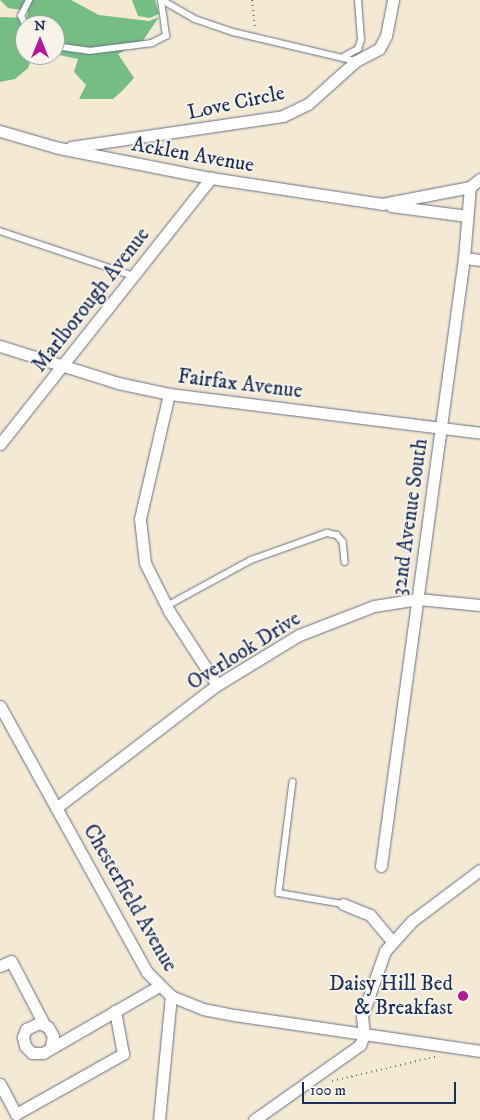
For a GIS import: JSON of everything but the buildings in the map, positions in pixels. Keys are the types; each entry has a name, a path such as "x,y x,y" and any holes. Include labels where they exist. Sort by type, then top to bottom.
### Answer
{"street":[{"name":"Love Circle","path":"59,148 283,116 308,104 350,59 379,49 386,36 393,0"},
{"name":"Acklen Avenue","path":"0,131 59,148 211,178 468,216"},
{"name":"Marlborough Avenue","path":"0,444 64,367 211,178"},
{"path":"470,186 480,179"},
{"name":"Acklen Avenue","path":"382,204 470,186"},
{"name":"32nd Avenue South","path":"381,866 464,258 470,186"},
{"path":"464,258 480,260"},
{"name":"Fairfax Avenue","path":"0,346 64,367 169,394 480,433"},
{"path":"169,394 140,519 145,563 166,606 217,685"},
{"name":"Overlook Drive","path":"56,808 217,685 300,635 374,606 418,599 480,605"},
{"name":"Chesterfield Avenue","path":"0,706 147,972 171,996 159,1120"},
{"path":"254,1120 360,1046 364,1035 362,1016 385,951 412,921 480,870"},
{"path":"343,904 370,915 393,942"},
{"path":"0,966 11,961 44,1024 51,1031 51,1046"},
{"path":"44,1024 30,1026 24,1033 23,1042 28,1050 38,1054 159,986"},
{"path":"171,996 203,1010 480,1051"},
{"path":"0,1084 17,1117 123,1054 115,1011"}],"lane":[{"path":"22,15 29,0"},
{"path":"65,47 89,51 152,43 166,36 161,0"},
{"path":"161,0 195,19 233,32 350,59 358,49 361,40 358,0"},
{"path":"0,231 134,276"},
{"path":"166,606 251,560 327,533 337,535 343,542 345,562"},
{"path":"293,782 279,893 343,904"}],"path":[{"path":"252,0 255,32"},
{"path":"332,1081 440,1056"}],"green space":[{"path":"0,0 71,0 99,15 149,21 159,17 142,42 118,54 134,78 123,90 113,99 79,99 86,85 74,72 78,59 65,56 65,15 27,15 28,11 8,8"},
{"path":"132,0 155,0 159,14 150,18 138,16"},
{"path":"0,17 15,18 15,65 29,65 15,79 0,82"}],"place":[{"name":"Daisy Hill Bed & Breakfast","path":"463,996"}]}
